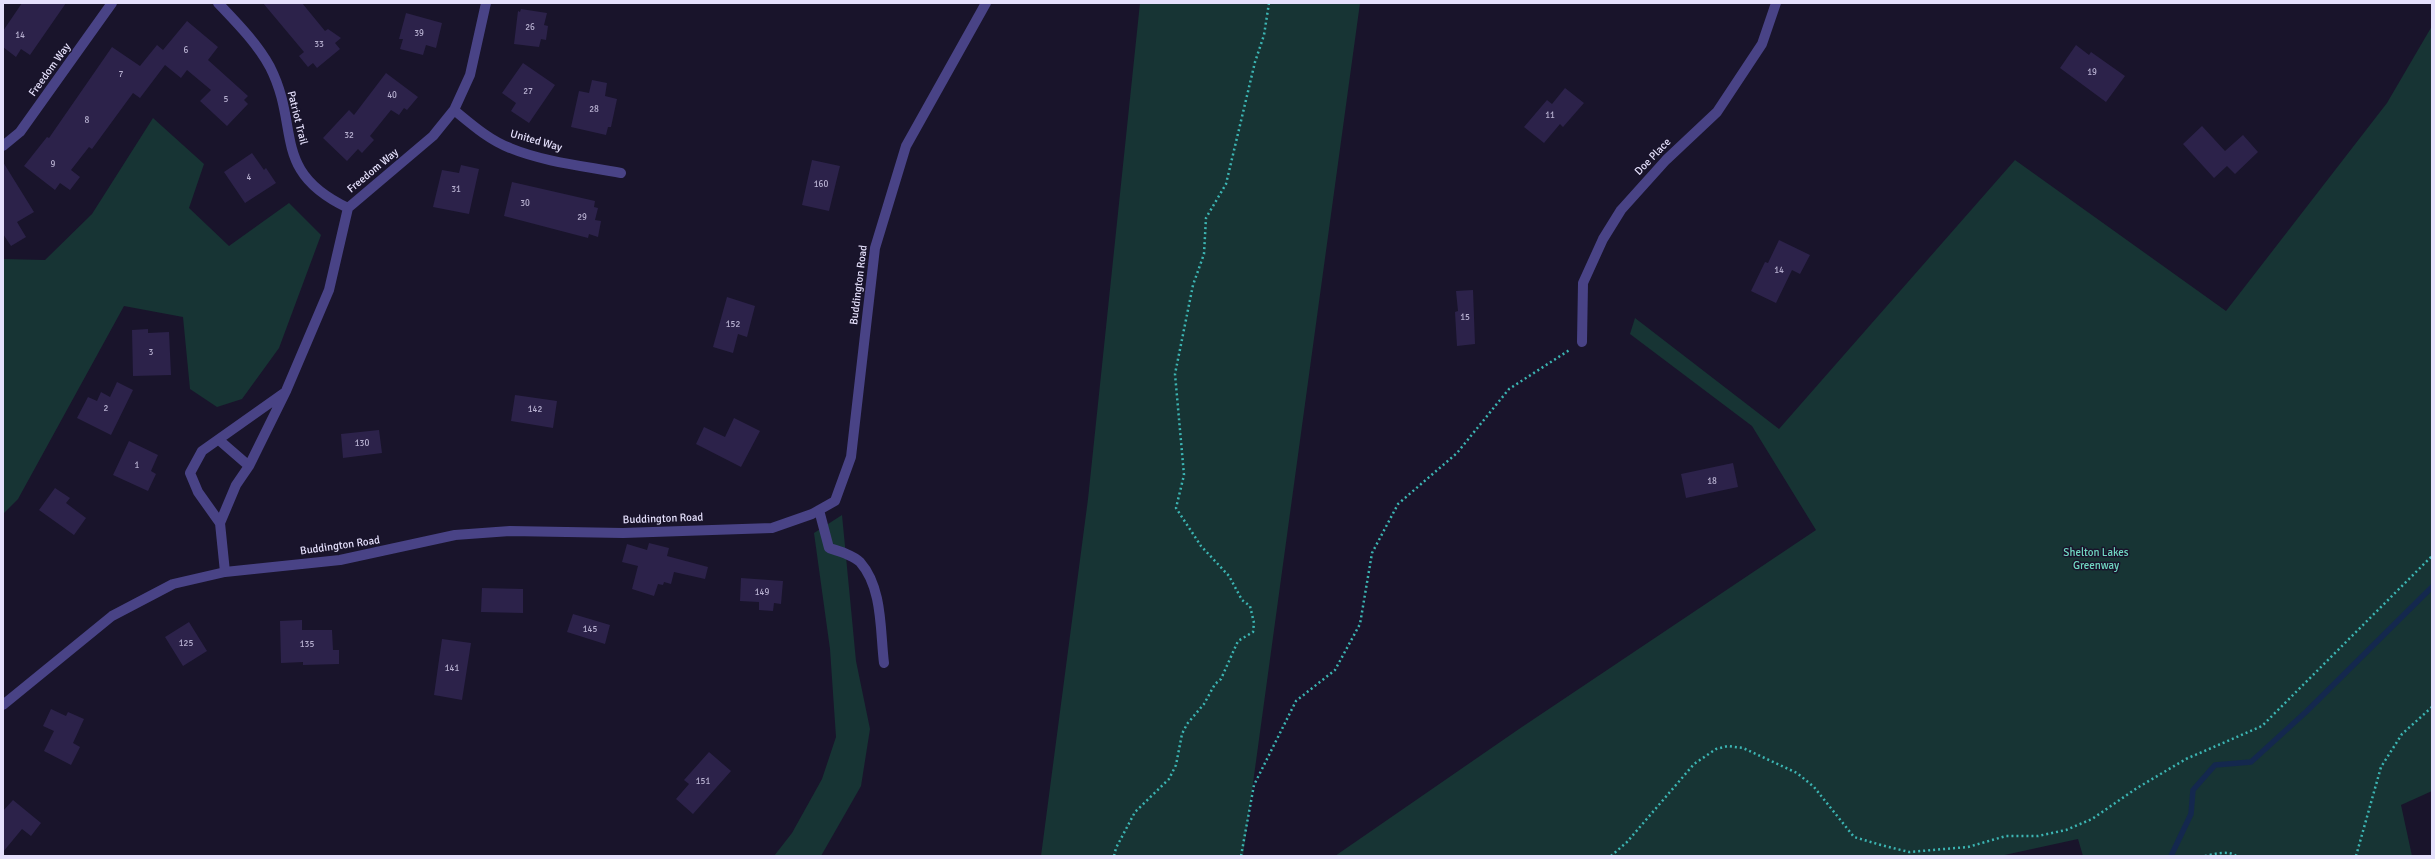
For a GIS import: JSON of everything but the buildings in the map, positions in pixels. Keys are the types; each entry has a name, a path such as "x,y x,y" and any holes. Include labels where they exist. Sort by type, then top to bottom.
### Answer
{"street":[{"name":"Freedom Way","path":"3,146 20,132 112,3"},
{"name":"Patriot Trail","path":"218,3 244,31 270,67 281,100 288,141 303,175 326,198 348,208"},
{"name":"Freedom Way","path":"220,523 236,485 249,466 286,391 329,290 348,208 432,136 454,110 470,75 486,3"},
{"name":"Buddington Road","path":"3,705 112,616 173,584 226,572 340,560 387,552 455,535 510,531 622,533 772,528 819,510 835,501 851,457 875,248 906,146 986,3"},
{"name":"Doe Place","path":"1582,342 1583,283 1603,239 1620,210 1666,160 1717,112 1762,44 1776,3"},
{"name":"United Way","path":"454,110 476,128 509,148 543,158 620,173"},
{"name":"Freedom Way","path":"226,572 220,523 198,492 190,473 202,451 286,391"},
{"path":"219,440 249,466"},
{"path":"819,510 829,548 842,552 859,561 870,577 876,596 884,663"}],"path":[{"path":"1114,856 1116,848 1135,812 1169,779 1176,765 1182,734 1187,724 1204,704 1215,684 1221,679 1238,641 1253,632 1254,623 1250,606 1242,600 1229,576 1202,546 1176,508 1184,475 1175,374 1193,285 1204,254 1206,218 1226,184 1264,35 1269,3"},
{"path":"1241,856 1254,786 1296,700 1335,670 1360,624 1372,553 1398,504 1456,453 1509,389 1582,342"},
{"path":"1611,856 1627,842 1694,764 1716,749 1728,746 1743,748 1798,773 1819,793 1854,837 1909,852 1968,847 2006,836 2038,836 2066,830 2092,819 2137,788 2186,759 2262,726 2432,556"},
{"path":"2356,856 2381,768 2402,734 2432,707"},
{"path":"2205,856 2234,854 2236,856"}],"green space":[{"path":"1140,3 1360,3 1243,856 1041,856 1088,499"},
{"name":"Shelton Lakes Greenway","path":"2432,26 2432,791 2401,805 2412,856 2083,856 2078,839 2000,856 1335,856 1519,729 1816,530 1752,426 1630,334 1635,318 1779,429 2015,160 2226,311 2387,103"},
{"path":"153,118 204,164 189,208 229,246 289,203 321,235 279,348 242,399 217,407 190,389 183,317 124,306 18,499 3,514 3,259 45,260 92,214"},
{"path":"842,515 856,661 870,729 861,786 821,856 774,856 792,833 822,779 836,737 830,649 814,533"}],"waterway":[{"path":"2171,856 2191,814 2193,790 2215,765 2251,762 2307,711 2432,587"}]}
